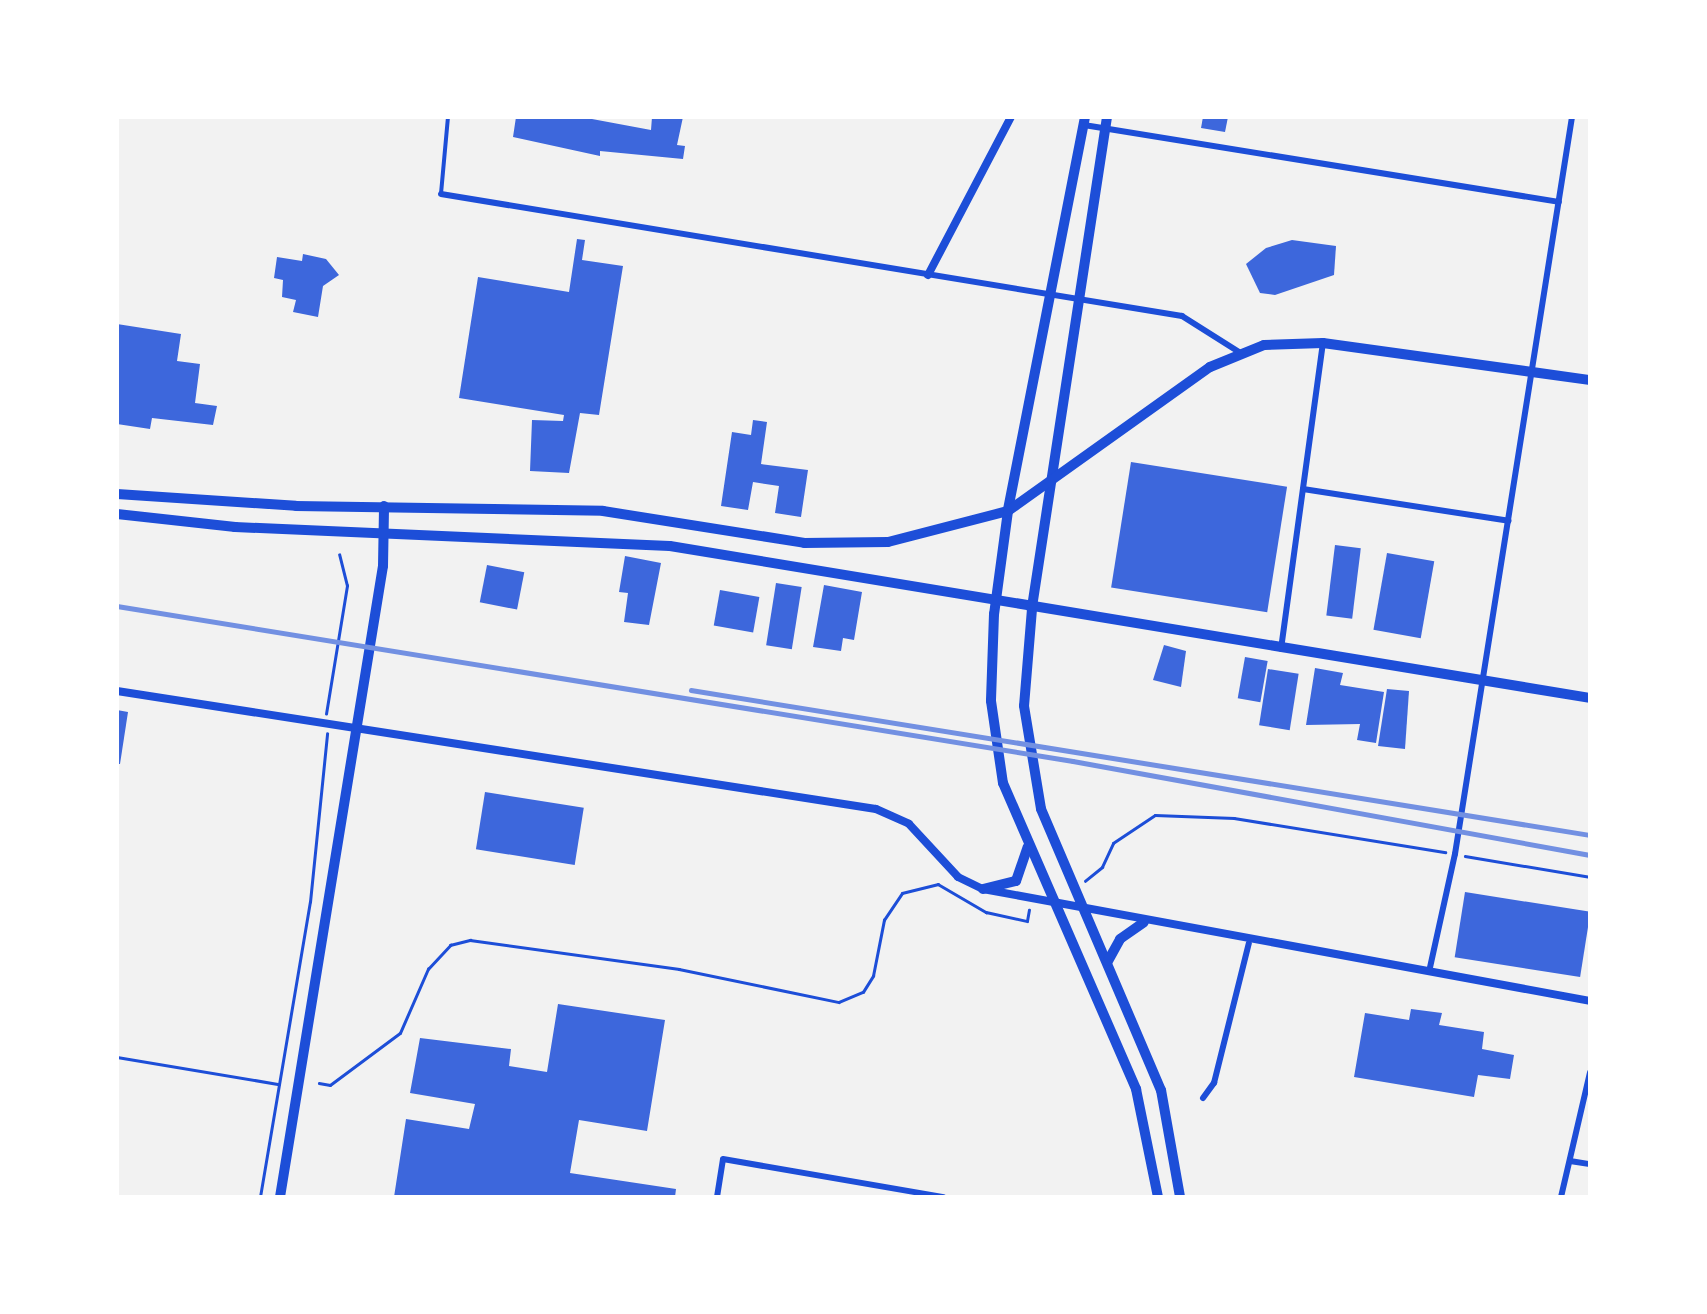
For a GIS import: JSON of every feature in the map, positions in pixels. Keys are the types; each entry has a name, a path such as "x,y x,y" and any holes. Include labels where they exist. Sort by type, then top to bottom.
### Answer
{"highway":[{"path":"117,494 384,506 603,511 804,543 858,544 933,534 1008,510 1051,485 1239,352 1323,343 1590,380"},
{"path":"117,514 384,535 657,544 995,603 1590,698"}],"main road":[{"path":"1107,117 1032,609 1024,680 1033,776 1073,886 1088,912 1161,1090 1180,1197"},
{"path":"1084,121 1055,295 1008,510 995,603 991,701 1003,783 1028,847 1136,1089 1158,1197"},
{"path":"280,1197 355,728 384,535 384,506"},
{"path":"983,890 1016,881 1028,847"},
{"path":"1108,961 1120,939 1144,922"}],"street":[{"path":"928,275 1011,117"},
{"path":"1429,972 1455,854 1572,117"},
{"path":"1084,121 1105,129 1559,202"},
{"path":"441,194 1182,316 1239,352"},
{"path":"1281,649 1323,343"},
{"path":"1303,489 1509,521"},
{"path":"117,691 876,809 909,824 958,877 983,890 1056,907 1249,943 1590,1001"},
{"path":"1203,1098 1214,1083 1249,943"},
{"path":"1561,1197 1590,1072"},
{"path":"718,1197 723,1159 944,1197"},
{"path":"1570,1161 1590,1164"}],"lane":[{"path":"441,194 448,117"}],"path":[{"path":"328,706 347,586 340,555"},
{"path":"260,1197 311,893 324,730"},
{"path":"1073,886 1102,866 1113,843 1133,825 1155,815 1234,817 1590,877"},
{"path":"319,1083 330,1085 400,1032 428,969 450,945 470,940 666,967 839,1002 863,992 873,976 884,920 902,893 938,884 960,901 1027,921 1031,901"},
{"path":"117,1057 279,1084"}],"building":[{"path":"516,117 592,119 651,130 652,117 683,117 677,145 685,146 683,159 600,151 600,156 513,137"},
{"path":"1203,117 1228,117 1225,132 1201,128"},
{"path":"577,239 585,240 582,260 623,266 599,415 580,413 569,473 530,471 532,420 563,421 564,415 459,398 478,277 569,292"},
{"path":"1292,240 1336,246 1334,275 1275,295 1260,293 1246,264 1266,248"},
{"path":"303,254 326,259 339,275 323,286 318,317 293,312 296,300 282,297 283,280 274,278 277,257 302,261"},
{"path":"117,324 181,334 177,361 200,364 195,403 217,406 213,425 152,418 150,429 117,424"},
{"path":"753,420 767,422 761,464 808,470 801,517 775,513 779,486 753,482 748,510 721,506 732,432 751,435"},
{"path":"1131,462 1287,487 1267,612 1111,587"},
{"path":"1335,545 1361,548 1352,619 1326,615"},
{"path":"1387,553 1434,561 1421,638 1373,630"},
{"path":"625,556 661,563 649,625 624,622 628,593 619,592"},
{"path":"487,565 524,572 517,610 480,602"},
{"path":"776,583 802,587 792,649 766,645"},
{"path":"824,585 862,592 854,640 843,638 841,651 813,647"},
{"path":"720,590 759,597 753,632 714,625"},
{"path":"1164,645 1186,651 1181,687 1153,680"},
{"path":"1245,657 1268,661 1260,702 1238,698"},
{"path":"1315,668 1343,673 1340,685 1384,692 1376,743 1357,740 1360,724 1306,725"},
{"path":"1268,669 1299,674 1290,730 1259,725"},
{"path":"1387,689 1409,691 1405,749 1378,746"},
{"path":"117,710 128,712 120,764 117,764"},
{"path":"485,792 584,808 575,865 476,849"},
{"path":"1465,892 1590,912 1580,977 1455,957"},
{"path":"558,1004 665,1020 647,1131 579,1120 570,1173 676,1189 675,1197 394,1197 406,1119 469,1129 475,1104 410,1093 420,1038 511,1049 509,1066 547,1072"},
{"path":"1411,1009 1442,1013 1439,1025 1484,1032 1482,1049 1514,1055 1510,1079 1478,1075 1474,1097 1354,1077 1365,1013 1409,1020"}],"railway":[{"path":"117,606 1073,761 1590,855"},
{"path":"691,690 1590,835"}]}
